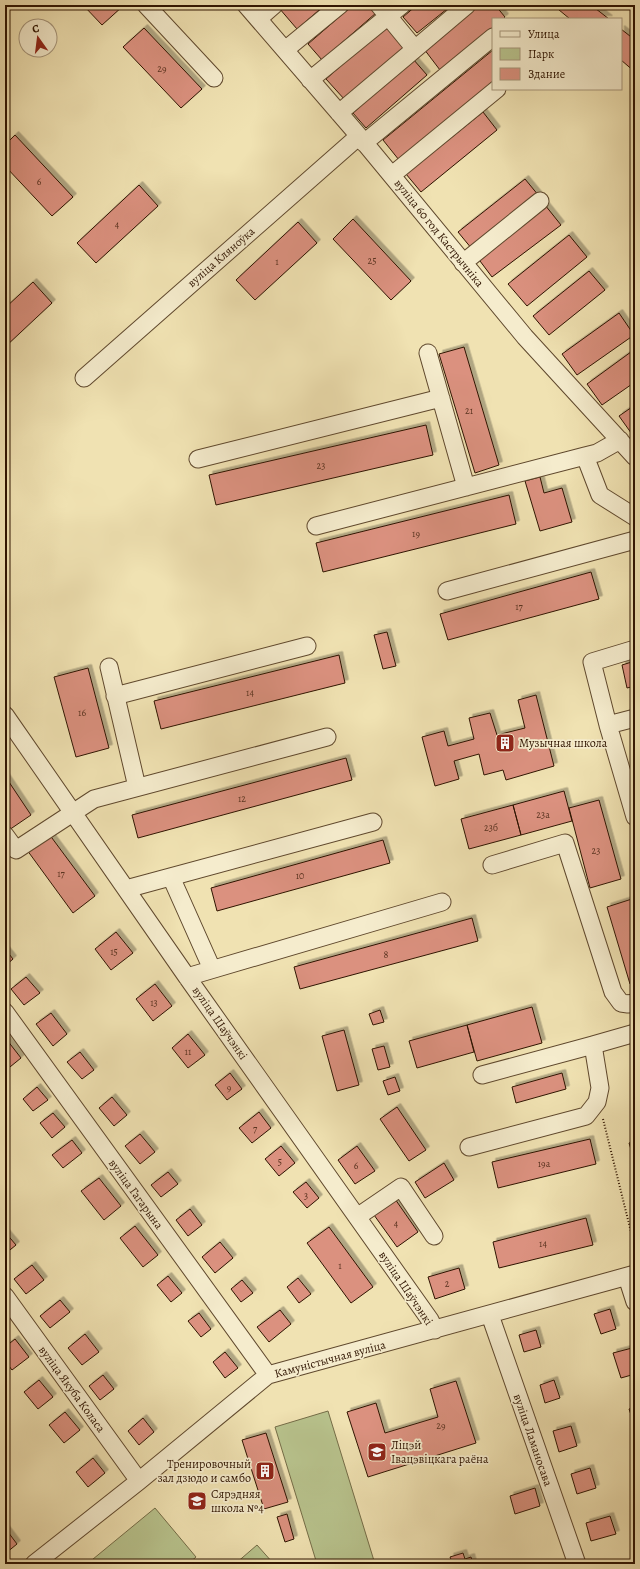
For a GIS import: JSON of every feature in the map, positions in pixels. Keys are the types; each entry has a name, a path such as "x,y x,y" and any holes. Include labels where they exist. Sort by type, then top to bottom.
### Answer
{"street":[{"path":"146,5 214,78"},
{"name":"вуліца 60 год Кастрычніка","path":"246,5 392,175 525,337 635,457"},
{"path":"258,19 274,5"},
{"path":"285,50 340,5"},
{"path":"310,80 384,11 402,5"},
{"path":"339,113 467,5"},
{"path":"384,11 415,49"},
{"name":"вуліца Кляноўка","path":"84,378 362,140 492,39"},
{"path":"392,175 495,90"},
{"path":"463,263 540,201"},
{"path":"428,353 466,487"},
{"path":"198,459 441,398"},
{"path":"316,526 597,453 620,440"},
{"path":"585,456 600,495 635,517"},
{"path":"447,591 635,540"},
{"path":"115,696 307,646"},
{"path":"635,649 592,662 608,725 635,817"},
{"path":"109,667 137,787"},
{"path":"608,725 635,718"},
{"name":"вуліца Шаўчэнкі","path":"7,721 74,813 187,977 358,1217 430,1320 435,1330"},
{"path":"5,835 16,850 94,799 327,737"},
{"path":"126,889 373,822"},
{"path":"492,865 565,843 613,992 621,1003 628,1004 635,1002"},
{"path":"171,877 212,969"},
{"path":"187,977 442,902"},
{"name":"вуліца Гагарына","path":"5,1012 268,1375"},
{"path":"482,1075 635,1034"},
{"path":"469,1147 586,1116 597,1102 600,1088 593,1045"},
{"path":"358,1217 401,1187 434,1236"},
{"path":"631,1275 635,1302"},
{"name":"Камуністычная вуліца","path":"34,1564 139,1481 268,1375 631,1275"},
{"name":"вуліца Якуба Коласа","path":"5,1296 139,1481"},
{"name":"вуліца Ламаносава","path":"490,1315 577,1564"}],"path":[{"path":"597,1102 602,1116 635,1248"}],"green space":[{"path":"328,1411 375,1564 317,1564 275,1427"},
{"path":"155,1508 196,1557 188,1564 87,1564"},
{"path":"257,1545 273,1563 235,1564"}],"building":[{"path":"83,5 122,5 123,6 102,25"},
{"path":"283,5 325,5 297,29 279,8"},
{"path":"353,5 369,5 376,13 322,60 308,44"},
{"path":"417,5 452,5 417,33 403,17"},
{"path":"478,5 495,5 505,17 492,18 492,28 440,70 424,49"},
{"path":"553,5 591,5 608,18 569,18"},
{"path":"386,26 405,47 345,100 326,79"},
{"path":"144,28 202,89 181,108 123,47"},
{"path":"622,30 635,40 635,72 622,61"},
{"path":"492,51 492,84 399,160 383,140"},
{"path":"413,59 427,75 366,128 353,113"},
{"path":"483,112 497,130 421,192 406,174"},
{"path":"15,135 73,197 52,216 5,166 5,145"},
{"path":"525,179 539,196 472,249 458,232"},
{"path":"139,185 158,206 96,263 77,243"},
{"path":"545,205 561,225 492,277 477,257"},
{"path":"353,219 411,281 391,300 333,239"},
{"path":"298,222 317,243 255,300 236,280"},
{"path":"569,235 587,257 527,306 508,284"},
{"path":"589,271 605,290 549,335 533,316"},
{"path":"33,282 52,303 5,347 5,308"},
{"path":"619,313 634,335 577,375 562,354"},
{"path":"464,347 499,465 475,473 439,354"},
{"path":"635,349 635,382 602,405 587,384"},
{"path":"635,405 635,436 634,437 619,416"},
{"path":"426,425 433,455 216,505 209,475"},
{"path":"540,477 544,493 562,488 572,522 540,531 525,481"},
{"path":"509,495 516,524 323,572 316,543"},
{"path":"591,572 599,599 448,640 440,614"},
{"path":"387,632 396,666 383,669 374,635"},
{"path":"339,655 345,683 161,729 154,701"},
{"path":"635,661 635,686 627,688 622,665"},
{"path":"88,668 109,748 76,757 54,677"},
{"name":"Музычная школа","path":"536,695 554,766 506,780 503,770 484,775 479,754 454,761 459,779 435,786 422,737 444,731 448,746 474,739 469,718 490,713 497,735 525,728 518,700"},
{"path":"346,758 352,780 138,838 132,815"},
{"path":"5,776 31,815 9,830 5,825"},
{"path":"564,791 572,821 521,835 513,805"},
{"path":"599,800 621,879 590,888 569,808"},
{"path":"513,805 521,835 469,849 461,819"},
{"path":"49,834 95,896 73,913 27,850"},
{"path":"383,840 390,863 217,911 211,888"},
{"path":"635,898 635,983 630,984 607,907"},
{"path":"472,918 478,941 300,989 294,967"},
{"path":"116,932 133,953 111,970 95,949"},
{"path":"5,949 13,959 5,966"},
{"path":"26,977 40,993 24,1005 11,989"},
{"path":"155,984 172,1006 153,1021 136,999"},
{"path":"532,1007 542,1043 477,1061 467,1025"},
{"path":"380,1010 384,1022 373,1025 369,1014"},
{"path":"51,1013 67,1034 53,1046 36,1024"},
{"path":"467,1025 474,1052 417,1068 409,1041"},
{"path":"344,1030 359,1085 337,1091 322,1036"},
{"path":"188,1034 205,1055 188,1068 172,1048"},
{"path":"7,1040 21,1058 5,1071 5,1041"},
{"path":"384,1046 390,1067 378,1070 372,1049"},
{"path":"80,1052 94,1070 82,1079 67,1062"},
{"path":"230,1073 242,1089 227,1100 215,1085"},
{"path":"562,1073 566,1089 516,1103 512,1087"},
{"path":"395,1077 400,1091 388,1095 383,1081"},
{"path":"37,1087 48,1100 33,1111 23,1099"},
{"path":"112,1097 127,1115 114,1126 99,1108"},
{"path":"397,1107 426,1150 409,1161 380,1119"},
{"path":"259,1112 271,1128 252,1143 239,1128"},
{"path":"53,1113 65,1127 52,1138 40,1123"},
{"path":"140,1134 155,1152 140,1164 125,1146"},
{"path":"590,1139 596,1164 498,1188 492,1162"},
{"path":"72,1140 82,1153 63,1168 52,1155"},
{"path":"635,1141 635,1156 633,1156 629,1143"},
{"path":"281,1146 295,1163 279,1176 265,1159"},
{"path":"357,1146 375,1171 355,1184 338,1160"},
{"path":"444,1163 454,1180 425,1198 415,1182"},
{"path":"168,1172 178,1184 161,1197 151,1185"},
{"path":"99,1178 121,1206 104,1220 81,1191"},
{"path":"306,1182 319,1198 307,1208 293,1192"},
{"path":"395,1199 418,1232 397,1247 374,1215"},
{"path":"190,1209 202,1225 188,1236 176,1220"},
{"path":"586,1218 593,1245 499,1268 493,1242"},
{"path":"135,1226 158,1255 143,1267 120,1238"},
{"path":"329,1227 373,1287 351,1303 307,1243"},
{"path":"5,1232 16,1245 5,1254"},
{"path":"220,1242 233,1258 215,1273 202,1257"},
{"path":"32,1265 44,1280 26,1294 14,1279"},
{"path":"459,1268 465,1289 435,1299 428,1277"},
{"path":"168,1276 182,1293 171,1302 157,1285"},
{"path":"298,1278 311,1294 299,1303 287,1287"},
{"path":"242,1280 253,1293 241,1302 231,1289"},
{"path":"60,1300 70,1312 50,1328 40,1316"},
{"path":"610,1309 616,1329 601,1334 594,1314"},
{"path":"280,1310 291,1324 269,1342 257,1327"},
{"path":"199,1313 211,1329 201,1337 188,1321"},
{"path":"536,1330 541,1347 524,1352 519,1335"},
{"path":"85,1334 99,1352 82,1365 68,1348"},
{"path":"15,1339 29,1357 12,1370 5,1361 5,1347"},
{"path":"632,1348 635,1357 635,1374 621,1378 613,1353"},
{"path":"225,1352 238,1368 225,1378 213,1362"},
{"path":"103,1375 114,1389 100,1400 89,1386"},
{"path":"39,1380 53,1397 38,1409 24,1392"},
{"path":"554,1380 560,1398 545,1403 540,1385"},
{"path":"456,1381 476,1443 368,1477 347,1412 376,1403 385,1433 438,1417 430,1389"},
{"path":"635,1407 635,1424 634,1424 629,1409"},
{"path":"65,1412 80,1430 64,1443 49,1425"},
{"path":"143,1418 154,1432 139,1445 128,1431"},
{"path":"571,1426 577,1446 559,1452 553,1431"},
{"name":"Тренировочный зал дзюдо и самбо","path":"266,1433 288,1502 264,1509 242,1440"},
{"path":"93,1458 105,1473 88,1487 76,1472"},
{"path":"590,1468 596,1488 577,1494 571,1474"},
{"path":"535,1488 540,1506 515,1514 510,1496"},
{"path":"287,1514 294,1539 285,1542 277,1517"},
{"path":"610,1516 616,1534 591,1541 586,1523"},
{"path":"5,1528 17,1544 6,1553 5,1552"},
{"path":"463,1553 465,1559 471,1557 473,1564 453,1564 450,1557"}],"place":[{"name":"Музычная школа","path":"505,743"},
{"name":"Ліцэй Івацэвіцкага раёна","path":"377,1452"},
{"name":"Тренировочный зал дзюдо и самбо","path":"265,1471"},
{"name":"Сярэдняя школа №4","path":"197,1501"}]}
